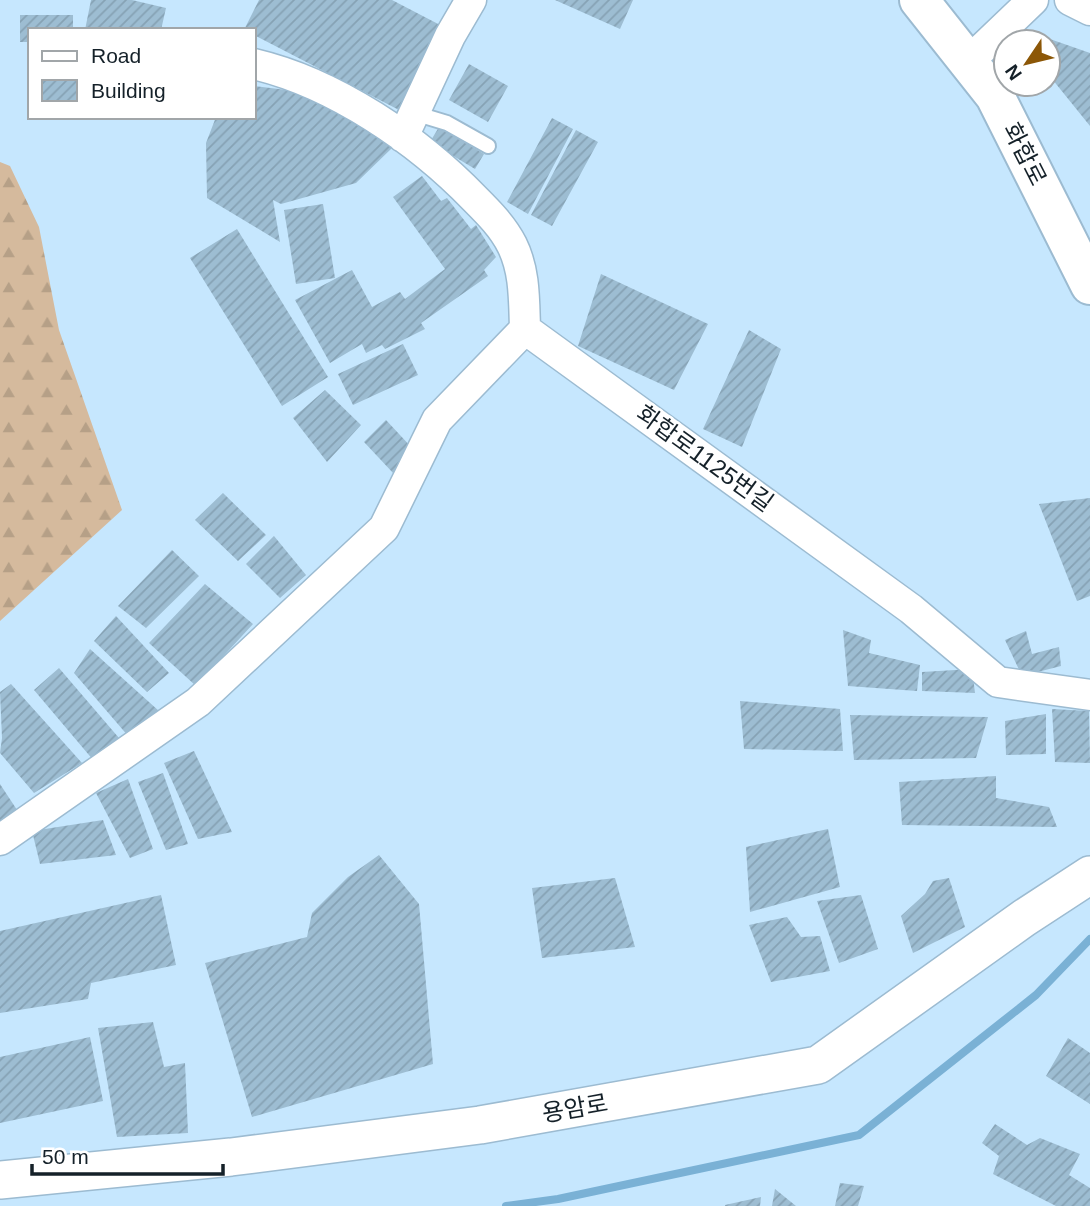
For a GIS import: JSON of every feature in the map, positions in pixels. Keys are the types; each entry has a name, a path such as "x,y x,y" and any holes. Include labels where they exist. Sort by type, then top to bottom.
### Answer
{"main road":[{"name":"화합로","path":"919,0 995,96 1090,285"}],"street":[{"path":"409,125 450,36 471,0"},
{"path":"1070,0 1090,10"},
{"path":"968,62 1026,3"},
{"path":"0,839 198,702 384,528 437,419 525,329 523,279 519,262 506,235 462,186 433,159 409,125 279,71 256,65"},
{"name":"화합로1125번길","path":"525,329 911,609 998,682 1090,695"},
{"name":"용암로","path":"0,1180 231,1157 480,1125 818,1065 1090,874"}],"lane":[{"path":"409,125 447,123 488,146"}],"green space":[{"path":"0,162 10,166 39,227 59,330 122,510 0,621"}],"building":[{"path":"91,0 132,0 166,8 161,28 85,28"},
{"path":"259,0 392,0 442,26 399,110 256,36 256,28 245,28"},
{"path":"555,0 633,0 620,29"},
{"path":"20,15 73,15 73,28 28,28 28,42 20,42"},
{"path":"1062,43 1090,53 1090,126 1062,91"},
{"path":"469,64 508,86 488,122 449,100"},
{"path":"256,86 287,90 339,112 392,148 356,183 281,204 273,200 280,242 207,198 206,143 215,119 256,119"},
{"path":"552,118 573,129 528,214 507,202"},
{"path":"439,127 484,154 475,169 430,142"},
{"path":"576,130 598,142 552,226 531,215"},
{"path":"422,176 441,201 447,198 471,229 476,225 496,257 484,270 488,276 421,323 425,329 385,349 382,345 366,353 362,344 330,363 295,300 352,270 372,307 400,292 405,299 445,269 393,197"},
{"path":"323,204 335,278 296,284 284,210"},
{"path":"237,229 328,377 282,406 190,258"},
{"path":"601,274 708,324 674,390 578,346"},
{"path":"749,330 781,349 742,447 703,429"},
{"path":"403,344 418,375 353,405 338,374"},
{"path":"325,390 361,425 327,462 293,418"},
{"path":"386,420 413,449 394,474 364,442"},
{"path":"223,493 266,535 238,561 195,520"},
{"path":"1090,498 1090,596 1077,601 1039,504"},
{"path":"274,536 306,575 280,598 246,564"},
{"path":"172,550 199,576 146,628 118,606"},
{"path":"205,584 253,624 196,686 149,643"},
{"path":"116,616 169,673 147,692 94,641"},
{"path":"843,630 871,640 869,653 920,665 917,691 848,686"},
{"path":"1026,631 1032,654 1059,647 1061,666 1022,676 1005,640"},
{"path":"90,649 159,711 129,737 74,673"},
{"path":"59,668 119,738 94,761 34,690"},
{"path":"972,669 975,693 922,691 922,672"},
{"path":"11,684 82,763 34,793 0,753 0,692"},
{"path":"740,701 840,709 843,751 744,749"},
{"path":"1052,709 1089,711 1090,763 1055,762"},
{"path":"1046,714 1046,754 1006,755 1005,721"},
{"path":"850,715 988,717 976,758 854,760"},
{"path":"194,751 232,832 198,839 164,763"},
{"path":"163,773 188,844 166,850 138,782"},
{"path":"996,776 996,798 1049,807 1057,827 902,825 899,782"},
{"path":"128,779 153,849 130,858 96,793"},
{"path":"0,784 21,816 0,826"},
{"path":"103,820 116,855 40,864 32,831"},
{"path":"828,829 840,887 750,912 746,847"},
{"path":"379,855 419,904 433,1064 252,1117 205,963 307,937 312,913 348,877"},
{"path":"615,878 635,947 542,958 532,888"},
{"path":"949,878 965,927 913,953 901,916 925,894 933,881"},
{"path":"161,895 176,965 91,983 88,999 0,1013 0,931"},
{"path":"861,895 878,949 839,963 817,901"},
{"path":"787,917 801,937 820,936 830,971 771,982 749,925"},
{"path":"153,1022 164,1067 185,1063 188,1133 117,1137 98,1028"},
{"path":"90,1037 103,1101 0,1123 0,1057"},
{"path":"1068,1038 1090,1053 1090,1104 1046,1076"},
{"path":"995,1124 1027,1145 1040,1138 1080,1154 1069,1175 1090,1188 1090,1206 1056,1206 993,1174 999,1156 982,1143"},
{"path":"840,1183 864,1186 858,1206 835,1206"},
{"path":"775,1189 796,1206 772,1206"},
{"path":"761,1197 760,1206 725,1206 725,1205"}],"waterway":[{"path":"506,1206 558,1199 859,1135 1036,995 1090,939"}]}
